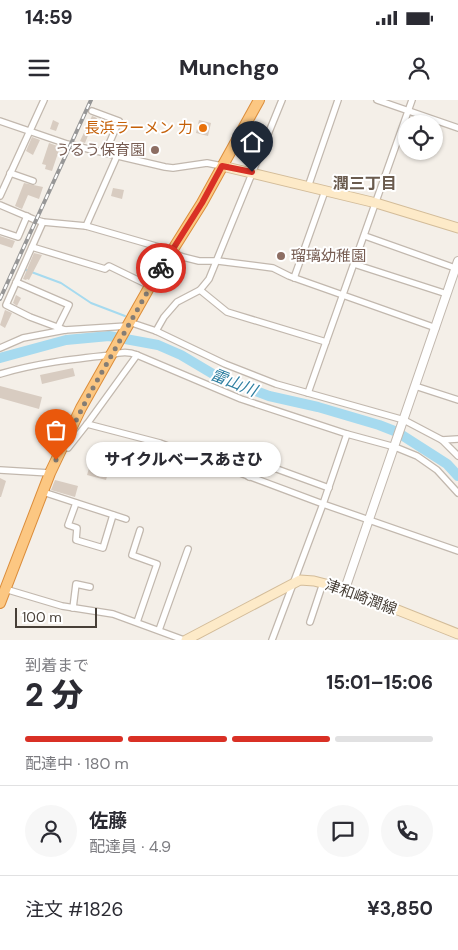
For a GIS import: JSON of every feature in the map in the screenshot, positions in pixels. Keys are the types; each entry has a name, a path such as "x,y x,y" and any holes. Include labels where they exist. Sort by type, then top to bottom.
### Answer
{"highway":[{"path":"0,603 4,584 62,446 127,326 170,252 202,203 259,100"}],"main road":[{"path":"222,166 376,203 458,228"},
{"name":"津和崎潤線","path":"185,640 300,580 323,583 345,589 458,634"}],"street":[{"path":"0,196 44,100"},
{"path":"156,331 177,302 200,290 209,279 218,261 282,100"},
{"path":"308,187 338,100"},
{"path":"377,100 458,128"},
{"path":"308,393 412,100"},
{"path":"92,111 119,121 106,153"},
{"path":"0,121 67,144 173,168 200,163 222,166"},
{"path":"86,226 117,156"},
{"path":"10,173 33,181"},
{"path":"294,278 325,191"},
{"path":"0,205 43,222 86,226 199,260 273,268 342,296 436,328"},
{"path":"0,231 18,237 27,216"},
{"path":"43,222 6,305 30,317 65,330"},
{"path":"345,589 457,265 365,236"},
{"path":"32,247 105,269 108,266 150,286"},
{"path":"354,264 447,294"},
{"path":"16,282 69,305 58,327"},
{"path":"200,290 228,312 326,342"},
{"path":"0,348 23,338 65,330 127,326 156,331 250,374 308,393 404,420 442,440 458,456"},
{"path":"0,374 26,366 111,355 118,352 130,352 241,399 417,456 438,470 458,493"},
{"path":"62,446 68,448 137,355"},
{"path":"415,386 458,400"},
{"path":"87,424 160,443 458,551"},
{"path":"272,640 324,504 347,434"},
{"path":"442,440 458,439"},
{"path":"249,476 255,462 329,488"},
{"path":"0,470 50,473"},
{"path":"43,492 126,518"},
{"path":"76,503 68,525 77,528 76,540 102,548 113,515"},
{"path":"136,622 157,564 132,555 140,530"},
{"path":"159,630 188,549"},
{"path":"310,622 323,583"},
{"path":"4,584 35,599 73,608 113,614 185,640"},
{"path":"73,608 76,584 90,587"}],"building":[{"path":"92,116 97,118 94,126 96,127 92,135 89,133 85,143 80,141"},
{"path":"53,120 59,123 56,131 50,129"},
{"name":"長浜ラーメン 力","path":"199,120 211,123 208,136 196,133"},
{"path":"32,137 40,140 33,155 26,151"},
{"path":"49,143 60,147 52,171 45,169 46,165 42,164"},
{"path":"24,183 43,187 39,199 28,195 22,209 15,206"},
{"path":"113,188 124,190 122,199 111,196"},
{"path":"0,236 15,241 12,248 0,244"},
{"path":"34,253 42,255 29,280 23,279"},
{"path":"16,295 21,298 17,306 13,303"},
{"path":"5,310 12,313 5,328 0,325"},
{"path":"73,368 75,376 42,384 40,375"},
{"path":"0,386 42,397 39,409 0,398"},
{"path":"91,461 110,466 106,480 87,475"},
{"path":"0,478 6,481 1,497 0,497"},
{"path":"55,480 78,486 75,497 51,490"}],"waterway":[{"path":"26,270 61,283 91,303 125,316"},
{"name":"雷山川","path":"0,358 66,340 109,336 158,345 181,355 218,377 269,396 318,407 397,432 447,464 458,476"}],"railway":[{"path":"0,299 91,100"}],"way so far":[{"path":"56,460 89,395 161,268"}],"place":[{"name":"長浜ラーメン 力","path":"203,128"},
{"name":"うるう保育園","path":"155,150"},
{"name":"瑠璃幼稚園","path":"281,256"},
{"name":"サイクルベースあさひ","path":"56,460"}],"district":[{"name":"潤三丁目","path":"365,183"}],"route":[{"path":"161,268 202,203 222,166 252,172"}]}
